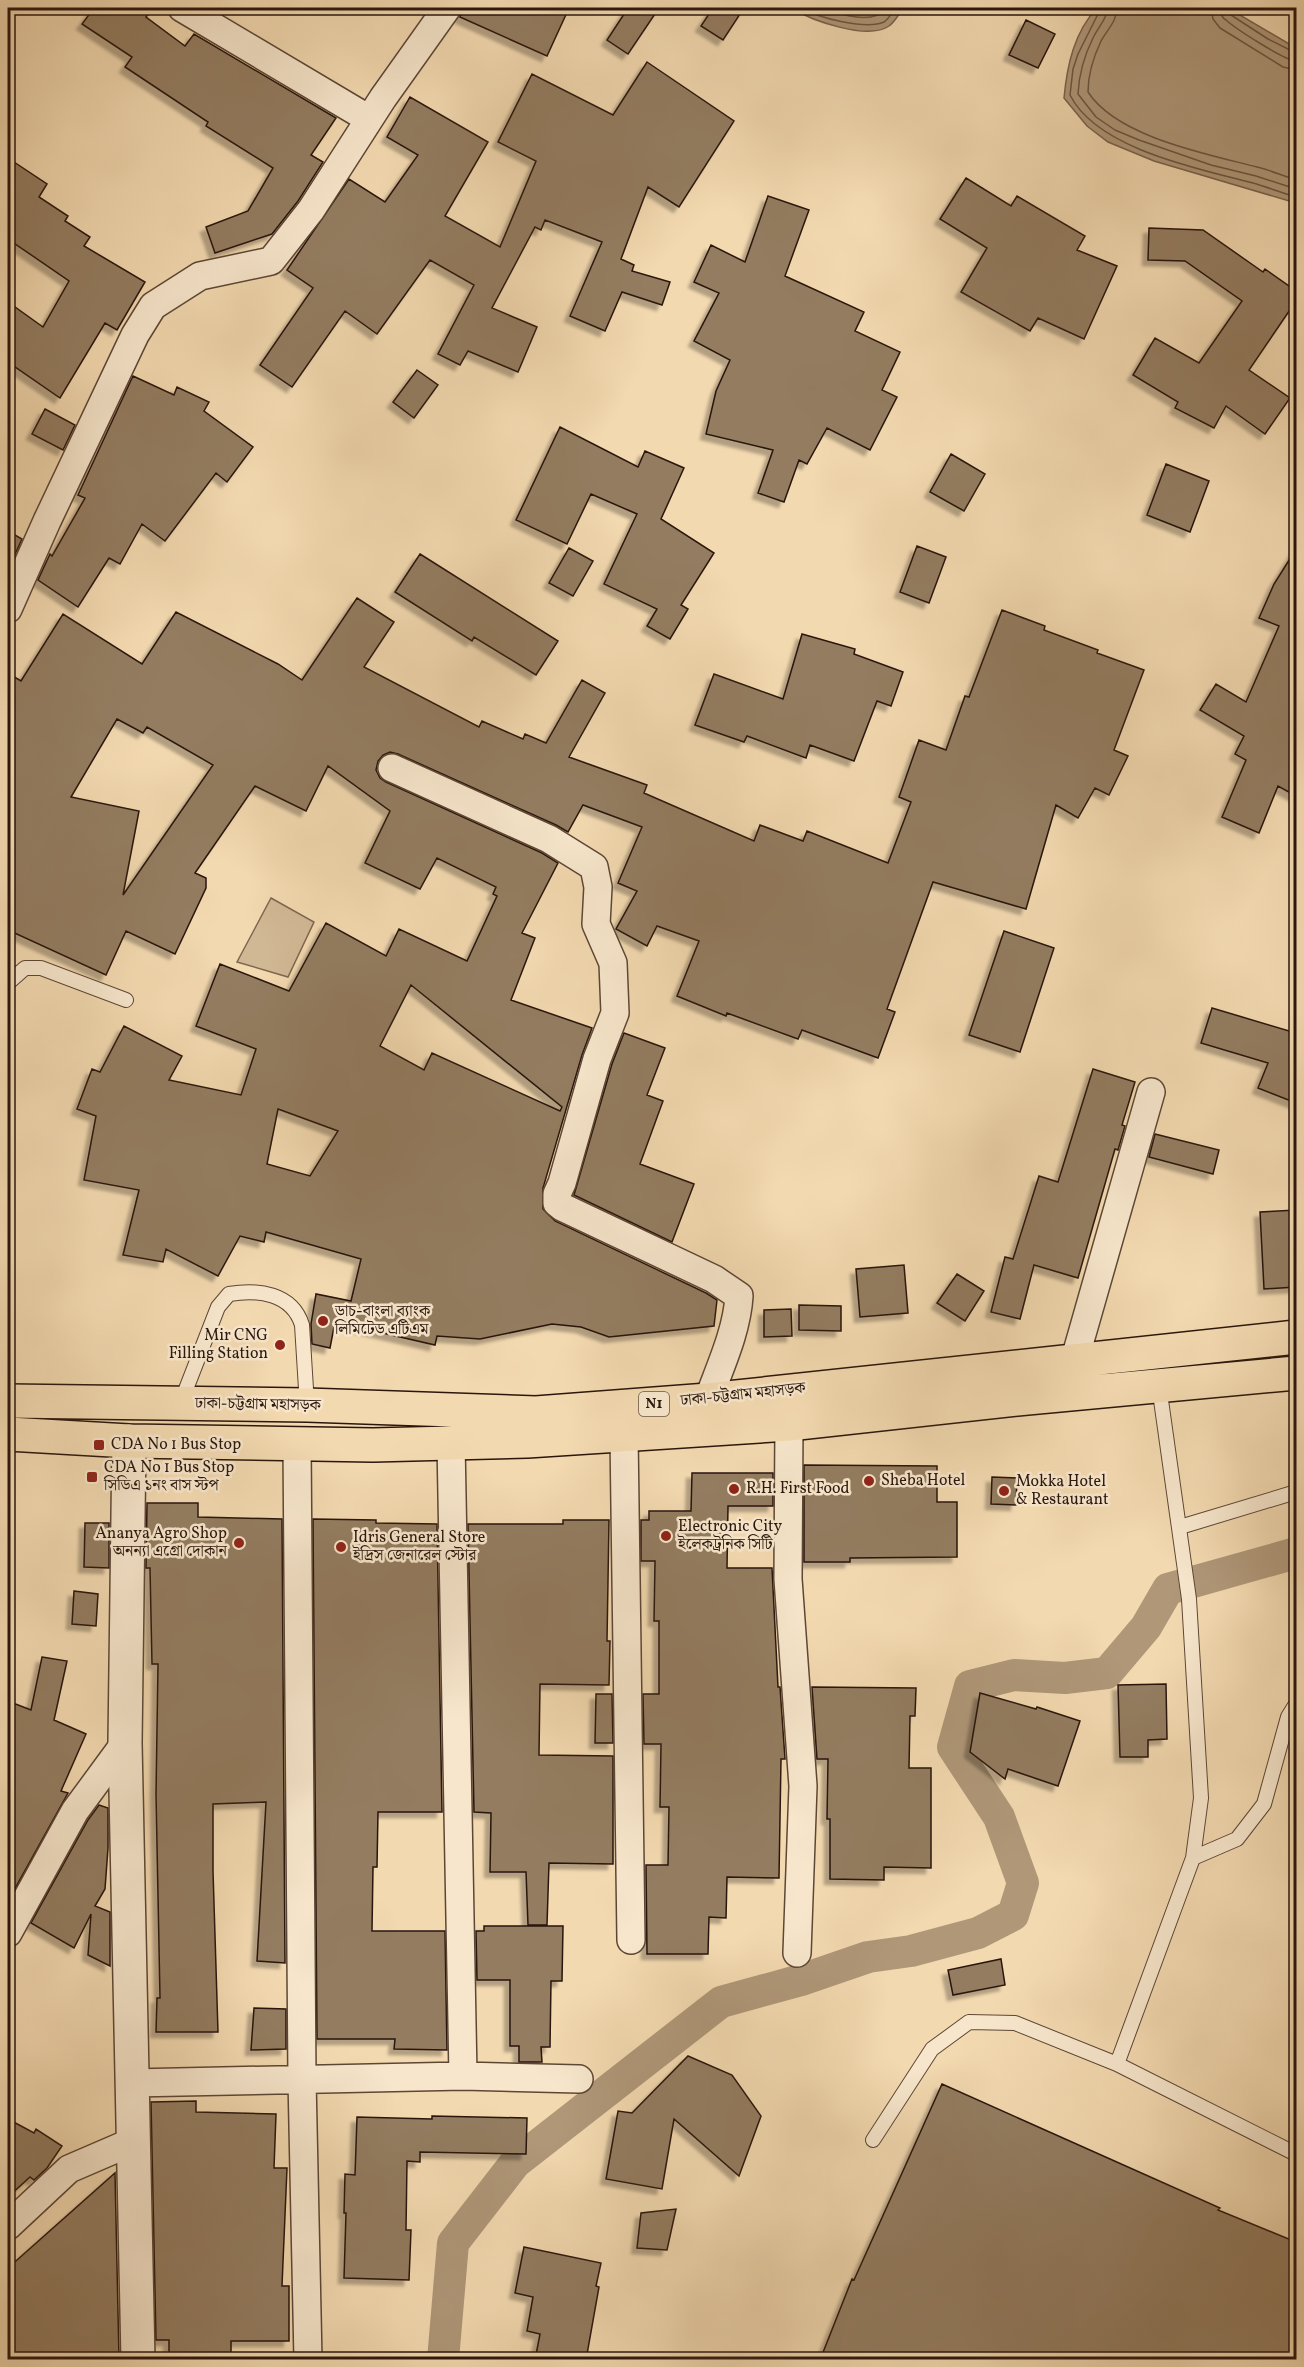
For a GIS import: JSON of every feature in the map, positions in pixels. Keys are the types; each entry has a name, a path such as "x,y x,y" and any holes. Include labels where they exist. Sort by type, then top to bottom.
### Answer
{"highway":[{"name":"ঢাকা-চট্টগ্রাম মহাসড়ক","path":"8,1401 307,1405 536,1413 708,1400 1296,1337"},
{"path":"1121,1356 1123,1389"},
{"name":"ঢাকা-চট্টগ্রাম মহাসড়ক","path":"8,1434 129,1441 297,1444 527,1441 789,1424 1296,1373"}],"street":[{"path":"182,8 369,119"},
{"path":"8,609 125,356 153,306 200,276 271,261 311,210 369,119 447,8"},
{"path":"392,768 549,839 594,867 598,887 596,924 612,963 615,1013 597,1059 562,1183 556,1194 557,1203 714,1279 739,1296 730,1335 708,1400"},
{"path":"1074,1362 1151,1092"},
{"path":"789,1424 788,1579 803,1786 797,1953"},
{"path":"624,1435 631,1940"},
{"path":"129,1441 125,1743 138,2360"},
{"path":"451,1443 463,2076"},
{"path":"297,1444 302,2079 308,2360"},
{"path":"8,1933 75,1811 125,1743"},
{"path":"132,2083 463,2076 579,2079"},
{"path":"8,2226 69,2169 134,2141"}],"lane":[{"path":"8,983 25,968 41,968 126,1000"},
{"path":"181,1404 218,1307 229,1294 249,1292 276,1296 285,1300 299,1315 302,1325 307,1405"},
{"path":"1117,2064 1193,1858 1201,1798 1189,1599 1159,1386"},
{"path":"1180,1527 1296,1492"},
{"path":"1193,1858 1237,1839 1264,1804 1288,1717 1296,1704"},
{"path":"873,2140 932,2049 969,2022 1015,2023 1117,2064 1296,2154"}],"shaded area":[{"path":"271,898 314,922 288,977 237,962"}],"water":[{"path":"791,8 904,8 889,26 867,31 825,23"},
{"path":"1097,8 1228,8 1296,48 1296,203 1154,161 1108,142 1087,126 1064,98 1067,74 1077,39 1089,17"}],"building":[{"path":"94,8 153,8 146,17 185,46 194,34 336,118 311,155 323,162 298,201 272,234 215,253 206,227 248,211 273,168 206,126 208,122 125,67 132,57 82,24"},
{"path":"462,8 569,8 547,56 460,17"},
{"path":"628,8 659,8 628,54 607,40"},
{"path":"713,8 744,8 723,40 701,26"},
{"path":"1026,20 1055,34 1038,68 1009,55"},
{"path":"647,62 734,121 679,207 648,187 621,259 634,265 632,271 670,282 662,305 622,292 605,331 570,316 602,242 545,220 541,230 535,227 492,308 537,327 518,372 468,351 460,365 438,354 474,285 430,260 377,334 345,311 292,387 260,365 313,288 287,270 349,179 385,202 418,155 387,137 410,97 488,142 445,216 500,247 536,161 498,142 532,74 613,115"},
{"path":"8,158 47,184 39,197 68,216 65,221 90,237 84,246 145,282 117,330 105,323 60,398 8,362 8,302 43,327 69,281 8,239"},
{"path":"966,178 1011,206 1017,196 1085,236 1077,250 1117,266 1084,339 1038,318 1030,331 961,292 987,248 940,219"},
{"path":"768,196 809,210 785,276 864,312 855,331 900,352 882,390 897,397 870,450 827,428 807,464 799,460 784,502 758,493 773,450 706,434 716,391 730,360 694,341 719,293 694,282 711,245 745,262"},
{"path":"1149,228 1203,230 1263,272 1265,269 1296,291 1296,301 1249,370 1290,398 1265,434 1226,406 1214,428 1175,408 1178,402 1133,375 1155,338 1199,363 1242,301 1185,261 1148,260"},
{"path":"417,370 438,385 414,418 393,402"},
{"path":"133,376 174,395 177,387 209,402 204,411 253,447 227,482 216,473 165,541 142,524 120,564 109,558 78,607 38,580 50,554 52,556 85,498 78,495"},
{"path":"45,409 75,425 63,450 32,434"},
{"path":"560,427 638,467 645,451 684,468 661,519 714,553 681,605 688,609 670,639 647,626 657,609 604,584 637,514 591,494 567,544 516,520"},
{"path":"951,454 985,474 964,511 930,492"},
{"path":"1166,464 1209,481 1190,532 1147,515"},
{"path":"8,531 22,539 11,563 8,560"},
{"path":"917,546 946,557 929,603 900,592"},
{"path":"569,548 593,561 573,596 549,583"},
{"path":"1296,549 1296,796 1278,786 1259,833 1222,817 1246,760 1235,754 1244,736 1200,710 1216,684 1246,702 1279,626 1259,618 1274,584"},
{"path":"420,554 558,641 536,675 474,637 472,641 395,592"},
{"path":"357,598 394,622 364,667 479,727 482,721 523,739 525,734 546,743 582,680 605,693 569,757 647,785 644,793 754,841 760,825 803,841 807,831 888,863 911,802 899,797 919,740 946,750 965,696 969,697 1002,610 1045,626 1044,630 1098,650 1097,653 1144,670 1114,750 1128,756 1109,795 1095,788 1078,818 1056,805 1026,909 933,882 887,1009 895,1012 878,1058 802,1030 798,1039 727,1013 726,1016 677,996 699,941 657,926 647,946 616,929 637,891 618,883 642,827 583,805 568,832 398,754 390,752 383,755 378,761 376,770 380,778 386,782 542,853 558,863 522,933 535,938 511,1000 592,1028 543,1188 543,1209 555,1221 717,1300 714,1326 609,1337 581,1327 552,1324 480,1339 437,1336 435,1345 335,1322 330,1348 312,1344 311,1324 316,1294 351,1301 361,1259 266,1232 264,1242 240,1236 218,1276 166,1249 163,1262 123,1255 139,1190 84,1180 96,1116 77,1109 92,1069 100,1072 124,1026 182,1056 169,1080 241,1095 256,1049 196,1026 220,964 289,991 326,923 386,956 399,929 467,961 497,896 493,894 496,887 437,858 420,889 365,863 390,811 328,766 306,811 255,786 195,873 206,878 206,888 175,954 126,931 106,975 8,930 8,673 21,681 63,614 142,664 176,612 278,664 302,680","holes":["117,719 143,733 147,727 213,765 123,895 139,811 71,797","411,985 562,1107 560,1111 432,1053 424,1070 380,1046","278,1109 338,1131 310,1176 267,1164"]},
{"path":"802,634 855,649 854,654 903,672 891,706 877,701 854,761 810,745 806,758 747,736 744,742 695,725 714,674 783,699"},
{"path":"1004,931 1054,948 1020,1052 969,1035"},
{"path":"1212,1008 1296,1033 1296,1103 1258,1088 1268,1063 1201,1043"},
{"path":"624,1033 665,1048 647,1095 663,1101 640,1164 694,1184 672,1242 574,1195 612,1064"},
{"path":"1093,1069 1135,1082 1122,1125 1125,1126 1118,1150 1115,1149 1078,1278 1034,1265 1020,1319 991,1312 1005,1257 1013,1259 1039,1176 1058,1182"},
{"path":"1155,1134 1219,1150 1213,1174 1149,1157"},
{"path":"1296,1210 1296,1287 1264,1289 1260,1212"},
{"path":"904,1265 908,1313 860,1317 856,1269"},
{"path":"957,1274 984,1291 965,1321 937,1303"},
{"path":"799,1305 841,1306 841,1331 799,1330"},
{"path":"791,1309 792,1336 764,1337 764,1310"},
{"path":"804,1465 937,1466 937,1502 957,1502 957,1557 850,1558 850,1562 804,1562"},
{"path":"692,1473 773,1473 773,1506 728,1506 727,1568 772,1568 778,1687 780,1687 785,1759 781,1759 779,1878 727,1877 726,1918 709,1917 708,1954 647,1954 646,1865 668,1865 669,1807 660,1807 661,1744 644,1744 643,1694 659,1694 659,1621 654,1621 655,1561 641,1561 641,1520 649,1520 649,1511 691,1511"},
{"name":"Mokka Hotel & Restaurant","path":"992,1477 1017,1478 1016,1505 991,1504"},
{"path":"147,1503 198,1503 198,1517 282,1519 285,1963 257,1961 266,1802 213,1804 218,2032 156,2032 157,1998 160,1998 156,1794 158,1664 152,1664 150,1568 146,1568"},
{"path":"313,1519 437,1524 442,1812 378,1812 377,1867 373,1867 372,1931 445,1931 447,2050 394,2049 395,2039 317,2039"},
{"path":"563,1520 609,1520 607,1641 610,1641 609,1685 540,1684 539,1755 613,1756 613,1864 549,1863 547,1925 528,1925 526,1872 490,1872 491,1813 474,1812 468,1524 563,1524"},
{"path":"85,1523 109,1523 109,1568 84,1567"},
{"path":"74,1591 98,1594 96,1626 72,1624"},
{"path":"42,1657 67,1661 54,1720 86,1734 61,1791 68,1793 8,1901 8,1717 13,1703 31,1710"},
{"path":"1166,1684 1167,1739 1148,1740 1148,1757 1120,1757 1118,1685"},
{"path":"812,1687 916,1688 915,1716 910,1716 909,1768 931,1768 931,1868 884,1867 884,1880 830,1879 830,1819 827,1819 828,1759 817,1759"},
{"path":"980,1693 1036,1709 1037,1707 1080,1721 1058,1786 1008,1769 1005,1779 970,1752"},
{"path":"596,1694 612,1694 613,1743 595,1743"},
{"path":"99,1805 108,1808 108,1848 105,1889 95,1906 110,1912 110,1966 88,1955 91,1914 74,1948 31,1923 88,1820"},
{"path":"484,1926 563,1926 562,1981 551,1981 550,2047 541,2047 542,2062 519,2062 519,2046 510,2046 510,1980 477,1980 476,1931 484,1931"},
{"path":"1001,1959 1005,1985 953,1995 948,1970"},
{"path":"254,2008 286,2009 286,2049 251,2050"},
{"path":"688,2056 732,2075 761,2116 739,2176 674,2119 662,2189 606,2179 618,2111 632,2113"},
{"path":"942,2084 1220,2208 1218,2210 1296,2242 1296,2360 820,2360 852,2279 854,2280"},
{"path":"196,2101 196,2112 276,2114 274,2168 287,2168 282,2286 289,2286 289,2341 231,2341 231,2360 169,2360 169,2340 156,2340 151,2102"},
{"path":"432,2116 527,2118 526,2154 420,2152 420,2162 407,2161 406,2230 411,2230 409,2280 344,2278 345,2174 355,2175 357,2117 432,2119"},
{"path":"8,2119 34,2133 36,2129 62,2146 47,2168 34,2180 30,2177 8,2197"},
{"path":"115,2173 119,2359 8,2359 8,2268"},
{"path":"676,2209 667,2250 637,2248 641,2213"},
{"path":"524,2247 601,2263 586,2360 535,2360 540,2334 527,2331 533,2297 515,2293"}],"waterway":[{"path":"443,2360 453,2243 515,2163 721,2002 801,1980 868,1957 911,1951 978,1933 1013,1915 1023,1883 999,1817 953,1747 970,1686 1014,1675 1065,1678 1107,1673 1146,1627 1168,1589 1296,1553"}],"place":[{"name":"ডাচ-বাংলা ব্যাংক লিমিটেড এটিএম","path":"323,1321"},
{"name":"Mir CNG Filling Station","path":"280,1345"},
{"name":"CDA No 1 Bus Stop","path":"99,1445"},
{"name":"CDA No 1 Bus Stop সিডিএ ১নং বাস স্টপ","path":"92,1477"},
{"name":"Sheba Hotel","path":"869,1481"},
{"name":"R.H. First Food","path":"734,1489"},
{"name":"Mokka Hotel & Restaurant","path":"1004,1491"},
{"name":"Electronic City ইলেকট্রনিক সিটি","path":"666,1536"},
{"name":"Ananya Agro Shop অনন্যা এগ্রো দোকান","path":"239,1543"},
{"name":"Idris General Store ইদ্রিস জেনারেল স্টোর","path":"341,1547"}]}
